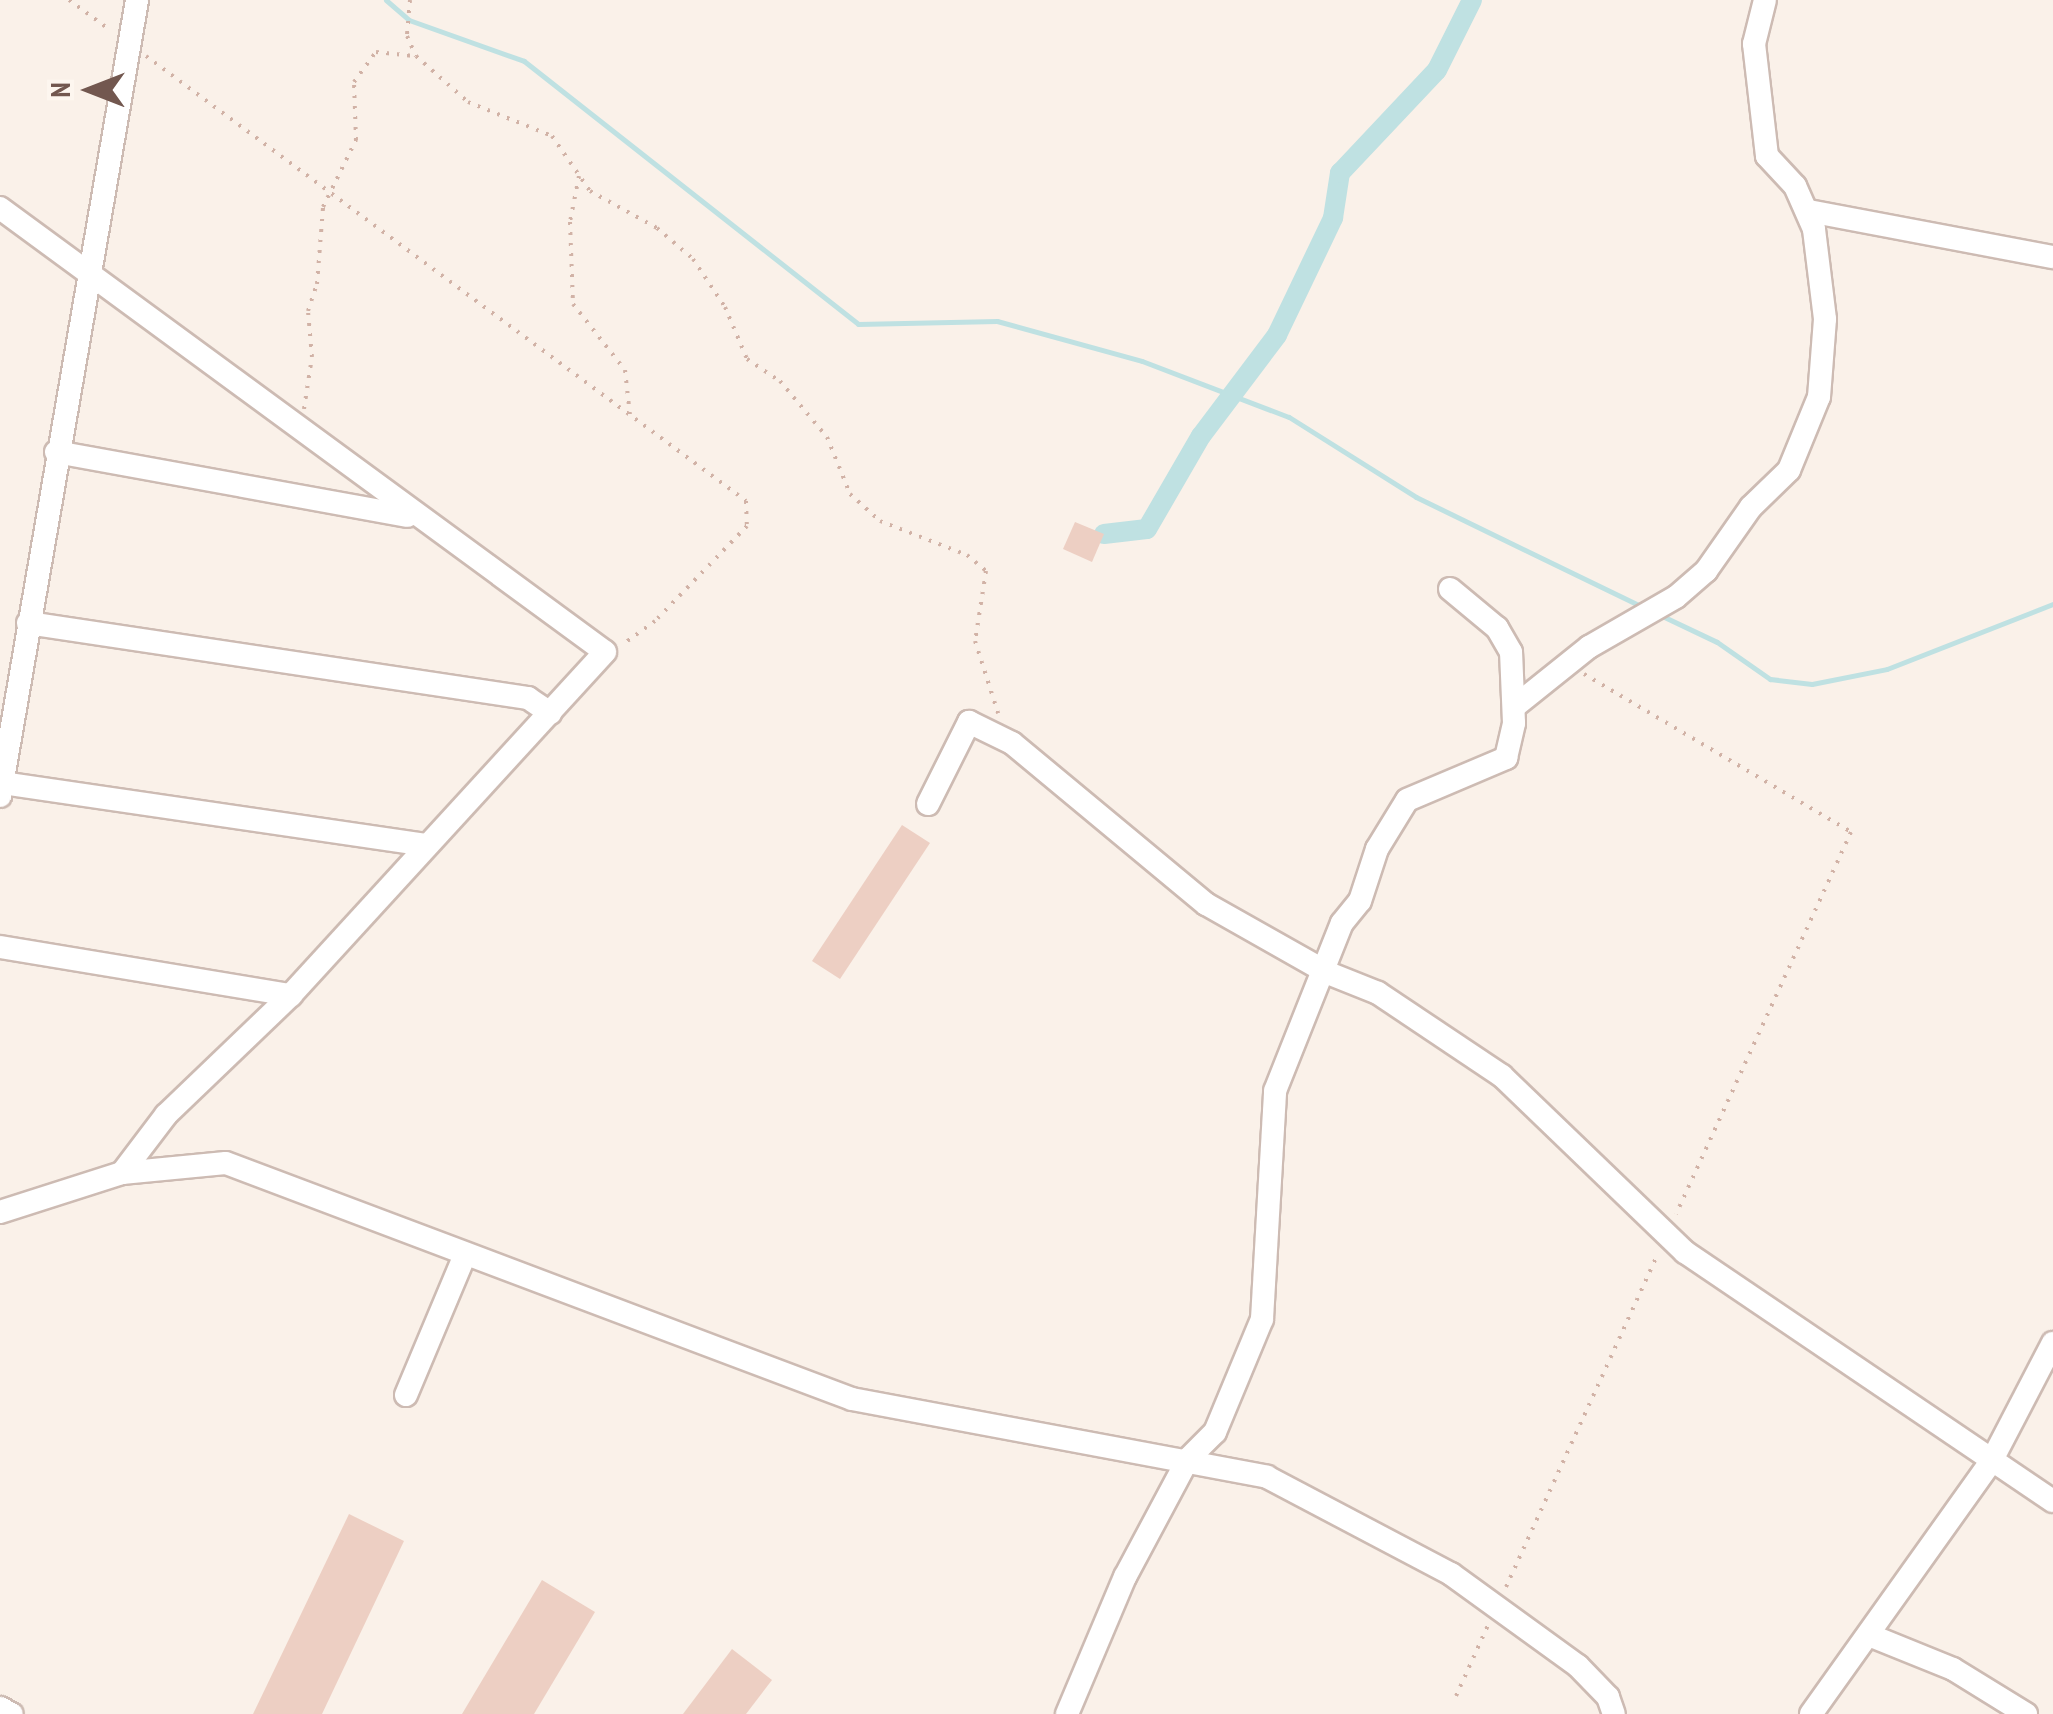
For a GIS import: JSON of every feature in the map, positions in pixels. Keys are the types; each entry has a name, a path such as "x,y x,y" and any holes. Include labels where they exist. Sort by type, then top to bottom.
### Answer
{"street":[{"path":"138,0 56,452 1,790 426,846"},
{"path":"1514,707 1706,571 1750,507 1789,470 1820,396 1826,361 1822,273 1809,211 1767,156 1754,44 1765,0"},
{"path":"0,208 88,276 302,428 414,517 605,652 292,995 166,1114 122,1173"},
{"path":"1809,211 2053,257"},
{"path":"56,452 414,517"},
{"path":"1067,1714 1125,1578 1188,1458 1215,1432 1266,1302 1275,1092 1285,1056 1328,973 1342,923 1360,901 1377,849 1401,809 1430,786 1484,772 1506,758 1514,707 1506,642 1450,588"},
{"path":"28,623 528,698 550,713"},
{"path":"928,804 960,730 969,722 998,735 1206,904 1328,973 1378,994 1502,1076 1666,1236 2053,1501"},
{"path":"0,947 292,995"},
{"path":"0,1212 122,1173 226,1163 464,1257 852,1399 1188,1458 1267,1476 1451,1574 1578,1666 1608,1697 1614,1714"},
{"path":"406,1395 464,1257"},
{"path":"1811,1714 1992,1460 2053,1343"},
{"path":"1869,1635 1954,1669 2026,1714"},
{"path":"0,1708 12,1714"}],"path":[{"path":"70,0 746,501 750,519 655,621 605,652"},
{"path":"410,0 407,36 416,56 468,102 552,136 579,176 607,204 657,228 692,258 725,307 746,359 780,382 827,436 850,494 880,521 967,555 986,571 975,641 998,700 998,735"},
{"path":"302,428 312,357 308,311 316,293 328,191 356,140 352,93 360,68 376,52 416,56"},
{"path":"579,176 570,222 573,304 579,320 618,358 630,416"},
{"path":"1456,1696 1851,832 1570,665"}],"building":[{"path":"1075,522 1104,534 1092,562 1063,549"},
{"path":"902,825 930,843 840,979 812,961"},
{"path":"349,1514 404,1541 322,1714 253,1714"},
{"path":"542,1580 595,1612 534,1714 462,1714"},
{"path":"732,1649 772,1680 746,1714 683,1714"}],"waterway":[{"path":"386,0 409,20 524,61 858,324 997,321 1142,361 1289,417 1416,497 1643,607"},
{"path":"1104,534 1147,529 1201,436 1277,335 1333,218 1340,173 1437,70 1472,0"},
{"path":"1658,614 1717,642 1770,679 1812,684 1887,669 2053,604"}]}
